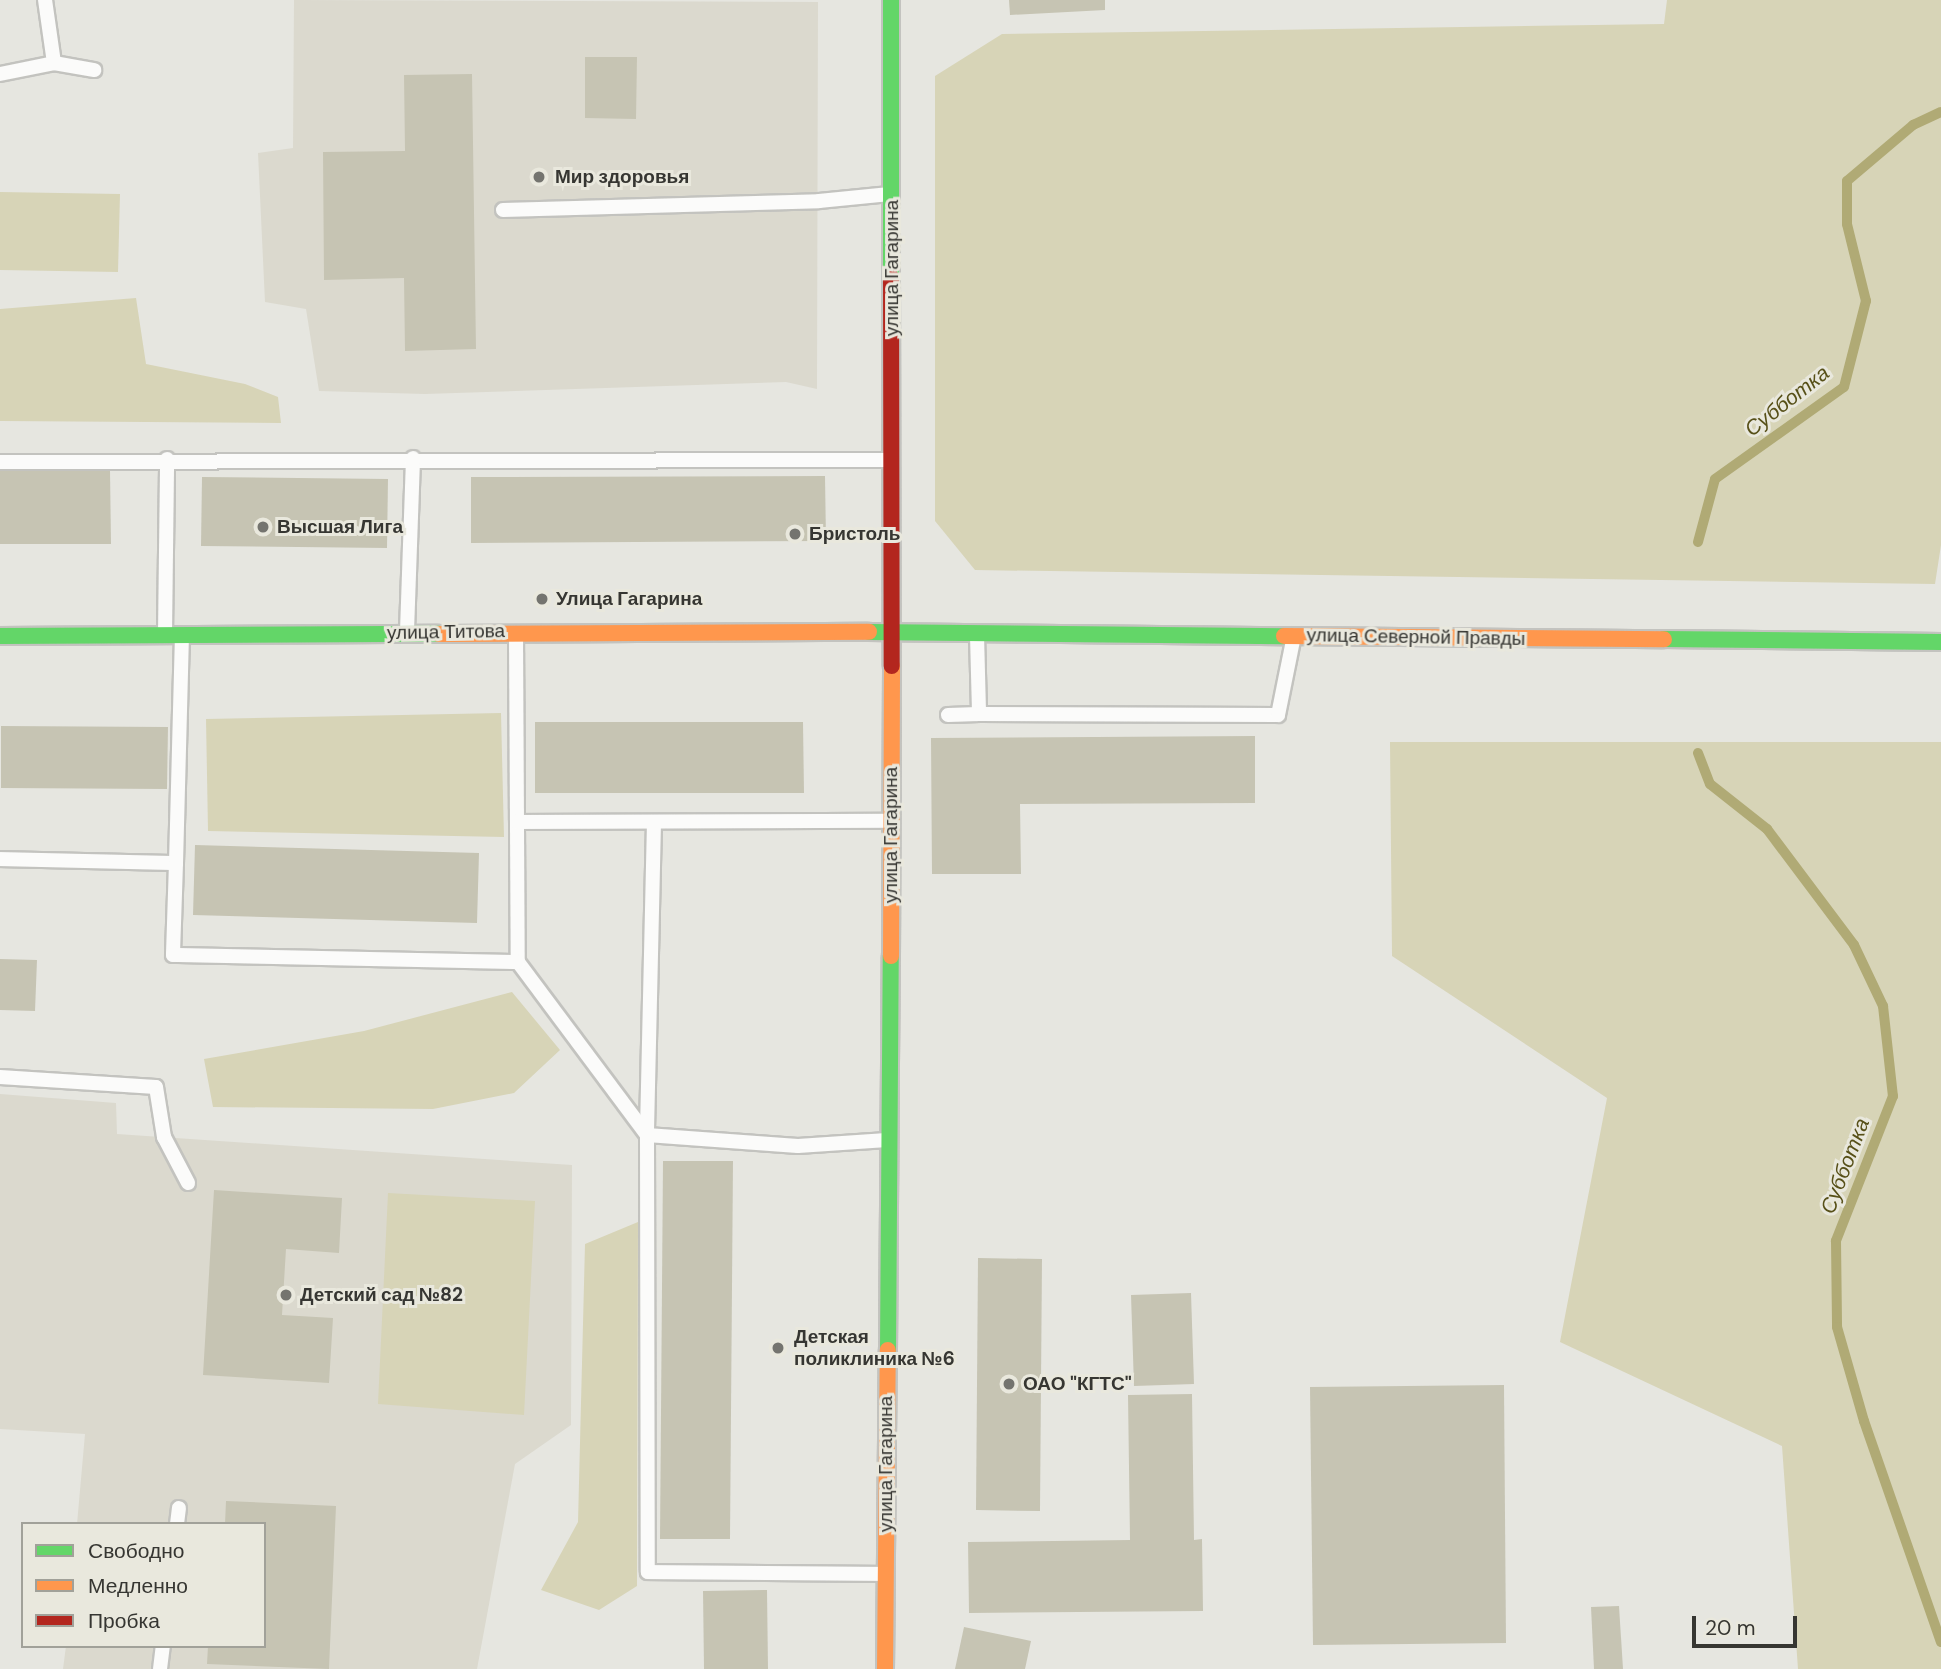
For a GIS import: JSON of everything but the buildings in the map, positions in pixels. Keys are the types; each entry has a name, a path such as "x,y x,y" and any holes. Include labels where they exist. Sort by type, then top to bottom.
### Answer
{"main road":[{"name":"улица Гагарина","path":"885,1669 892,821 891,0"},
{"name":"улица Титова","path":"0,636 516,631 892,632"},
{"name":"улица Северной Правды","path":"892,632 1941,642"}],"lane":[{"path":"45,0 54,63"},
{"path":"0,74 54,63 94,70"},
{"path":"503,210 819,201 892,194"},
{"path":"407,633 413,458"},
{"path":"0,462 413,458 893,460"},
{"path":"167,459 176,863 173,954 517,961"},
{"path":"516,631 517,961 647,1135 798,1146 888,1139"},
{"path":"977,633 979,714"},
{"path":"948,715 1278,715 1294,636"},
{"path":"518,822 892,821"},
{"path":"654,822 647,1135 648,1572 886,1574"},
{"path":"0,859 176,863"},
{"path":"0,1077 156,1087 164,1137 188,1184"},
{"path":"177,1522 179,1508"},
{"path":"160,1669 163,1648"}],"shaded area":[{"name":"Мир здоровья","path":"294,0 818,2 817,389 786,382 425,394 319,391 306,309 265,302 258,153 293,148"},
{"path":"1667,0 1941,0 1941,545 1935,584 975,570 935,521 935,76 1002,34 1664,24"},
{"path":"0,192 120,194 118,272 0,270"},
{"path":"136,298 146,364 245,384 278,397 281,423 0,421 0,309"},
{"path":"501,713 504,837 208,831 206,719"},
{"path":"1390,742 1941,742 1941,1669 1798,1669 1782,1446 1560,1342 1607,1098 1392,956"},
{"path":"512,992 560,1050 514,1093 433,1109 213,1107 204,1059 364,1031"},
{"name":"Детский сад №82","path":"0,1094 116,1103 117,1134 572,1165 571,1425 515,1464 477,1669 63,1669 66,1648 266,1648 266,1522 77,1522 85,1434 0,1429"},
{"path":"388,1193 535,1201 524,1415 378,1404"},
{"path":"638,1222 637,1586 599,1610 541,1590 578,1522 585,1244"}],"waterway":[{"name":"Субботка","path":"1698,542 1715,479 1844,387 1866,301 1847,224 1847,181 1913,125 1941,112"},
{"name":"Субботка","path":"1698,753 1710,784 1767,829 1854,945 1883,1006 1893,1096 1836,1241 1837,1327 1864,1421 1941,1642"}],"traffic: fast":[{"path":"891,0 891,277"},
{"path":"869,632 1284,636"},
{"path":"0,636 439,634"},
{"path":"1664,639 1941,642"},
{"path":"888,1350 891,956"}],"traffic: slow":[{"path":"439,634 869,632"},
{"path":"1284,636 1664,639"},
{"path":"891,956 892,666"},
{"path":"885,1669 888,1350"}],"traffic: jam":[{"path":"891,277 892,666"}],"place":[{"name":"Мир здоровья","path":"539,177"},
{"name":"Высшая Лига","path":"263,527"},
{"name":"Бристоль","path":"795,534"},
{"name":"Улица Гагарина","path":"542,599"},
{"name":"Детский сад №82","path":"286,1295"},
{"name":"Детская поликлиника №6","path":"778,1348"},
{"name":"ОАО \"КГТС\"","path":"1009,1384"}]}
